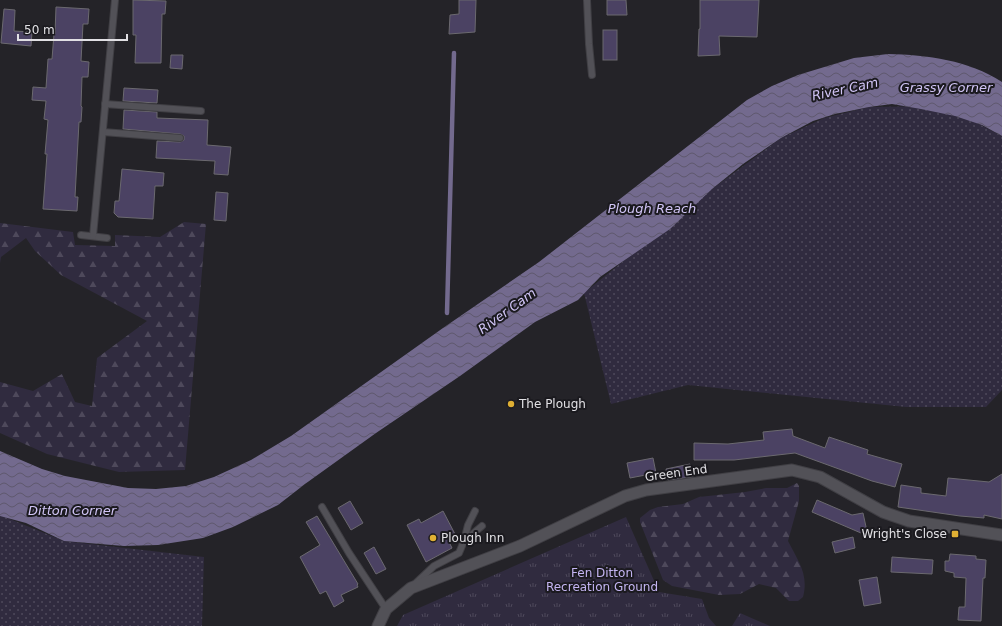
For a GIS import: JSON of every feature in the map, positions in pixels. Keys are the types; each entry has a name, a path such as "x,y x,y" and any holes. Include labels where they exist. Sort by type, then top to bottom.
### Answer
{"street":[{"name":"Green End","path":"378,626 386,609 411,588 520,546 625,496 646,490 792,470 820,477 883,512 910,521 1002,535"}],"lane":[{"path":"93,236 115,0"},
{"path":"587,0 588,44 592,76"},
{"path":"106,104 201,111"},
{"path":"103,132 180,138"},
{"path":"81,235 107,238"},
{"path":"322,507 349,553 386,609"},
{"path":"411,588 434,566 459,553 468,525 475,511"},
{"path":"464,541 482,526"}],"green space":[{"path":"944,106 1002,136 1002,390 986,407 906,407 688,385 611,404 584,293 712,189 781,138 824,118 869,107"},
{"path":"184,222 206,224 185,470 119,472 47,454 0,433 0,382 33,391 62,374 75,402 92,406 97,358 147,321 61,275 35,251 26,238 1,257 0,263 0,223 73,232 75,245 115,246 115,235 160,237"},
{"path":"797,483 799,486 799,501 788,541 804,574 805,581 803,597 798,601 789,601 776,588 759,584 740,594 719,595 672,586 663,580 640,522 640,518 650,510 658,507 683,504 699,497 766,488 787,488"},
{"path":"0,515 64,541 204,557 202,626 0,626"},
{"name":"Fen Ditton Recreation Ground","path":"626,517 659,592 702,599 709,618 716,626 397,626 403,615"},
{"path":"740,613 770,626 732,626"}],"water":[{"path":"888,54 933,57 947,60 975,68 1002,82 1002,136 982,125 955,116 892,104 835,114 813,121 781,138 743,164 712,189 670,229 600,277 578,300 535,322 460,376 376,433 278,505 233,527 203,538 158,545 124,546 64,541 26,523 0,516 0,451 42,469 65,476 128,488 156,489 186,486 214,477 251,460 291,436 539,262 747,100 772,86 798,75 854,58"}],"building":[{"path":"133,0 166,1 165,14 162,14 161,63 135,63 136,35 133,35"},
{"path":"459,0 476,0 475,32 449,34 450,15 459,14"},
{"path":"607,0 626,0 627,15 607,15"},
{"path":"700,0 759,0 757,37 719,36 720,55 698,56"},
{"path":"56,7 89,9 88,24 83,24 81,61 89,62 88,77 82,77 82,107 81,122 79,122 75,197 78,197 77,211 43,209 48,120 44,119 46,101 32,100 33,87 46,88 48,59 52,59"},
{"path":"4,9 15,10 14,31 32,32 31,46 1,43"},
{"path":"603,30 617,30 617,60 603,60"},
{"path":"171,55 183,55 182,69 170,68"},
{"path":"124,88 158,90 157,103 123,101"},
{"path":"124,110 157,112 157,118 208,120 207,145 231,147 228,175 214,174 215,161 156,158 157,141 180,142 184,140 184,136 180,134 123,129"},
{"path":"122,169 164,173 163,186 155,186 153,219 118,217 114,213 115,201 119,201"},
{"path":"216,192 228,193 226,221 214,220"},
{"path":"792,429 793,436 825,448 829,437 868,450 867,454 902,464 895,487 872,481 795,453 734,460 694,460 694,443 728,444 764,440 763,432"},
{"path":"653,458 656,473 630,478 627,463"},
{"path":"690,464 693,477 668,480 666,469"},
{"path":"1002,474 1002,519 984,515 984,518 960,516 898,507 901,485 921,488 921,493 946,496 948,478 989,482"},
{"path":"817,500 852,515 863,513 868,536 812,512"},
{"path":"350,501 363,523 351,530 338,508"},
{"name":"Plough Inn","path":"443,511 456,536 448,540 452,548 426,562 407,525 419,519 421,523"},
{"path":"317,516 358,584 358,587 341,595 344,601 334,607 326,591 320,594 300,557 320,545 306,522"},
{"path":"853,537 855,548 835,553 832,542"},
{"path":"374,547 386,569 376,574 364,553"},
{"path":"950,554 976,556 976,559 986,560 985,578 983,578 981,621 958,620 959,607 965,607 966,578 954,577 954,573 945,571 945,561 949,561"},
{"path":"892,557 933,560 932,574 891,572"},
{"path":"877,577 881,603 864,606 859,580"}],"waterway":[{"path":"447,313 454,53"}],"place":[{"name":"The Plough","path":"511,404"},
{"name":"Wright's Close","path":"955,534"},
{"name":"Plough Inn","path":"433,538"}],"water label":[{"name":"Grassy Corner","path":"946,87"},
{"name":"River Cam","path":"845,89"},
{"name":"Plough Reach","path":"652,208"},
{"name":"River Cam","path":"507,311"},
{"name":"Ditton Corner","path":"72,510"}]}
